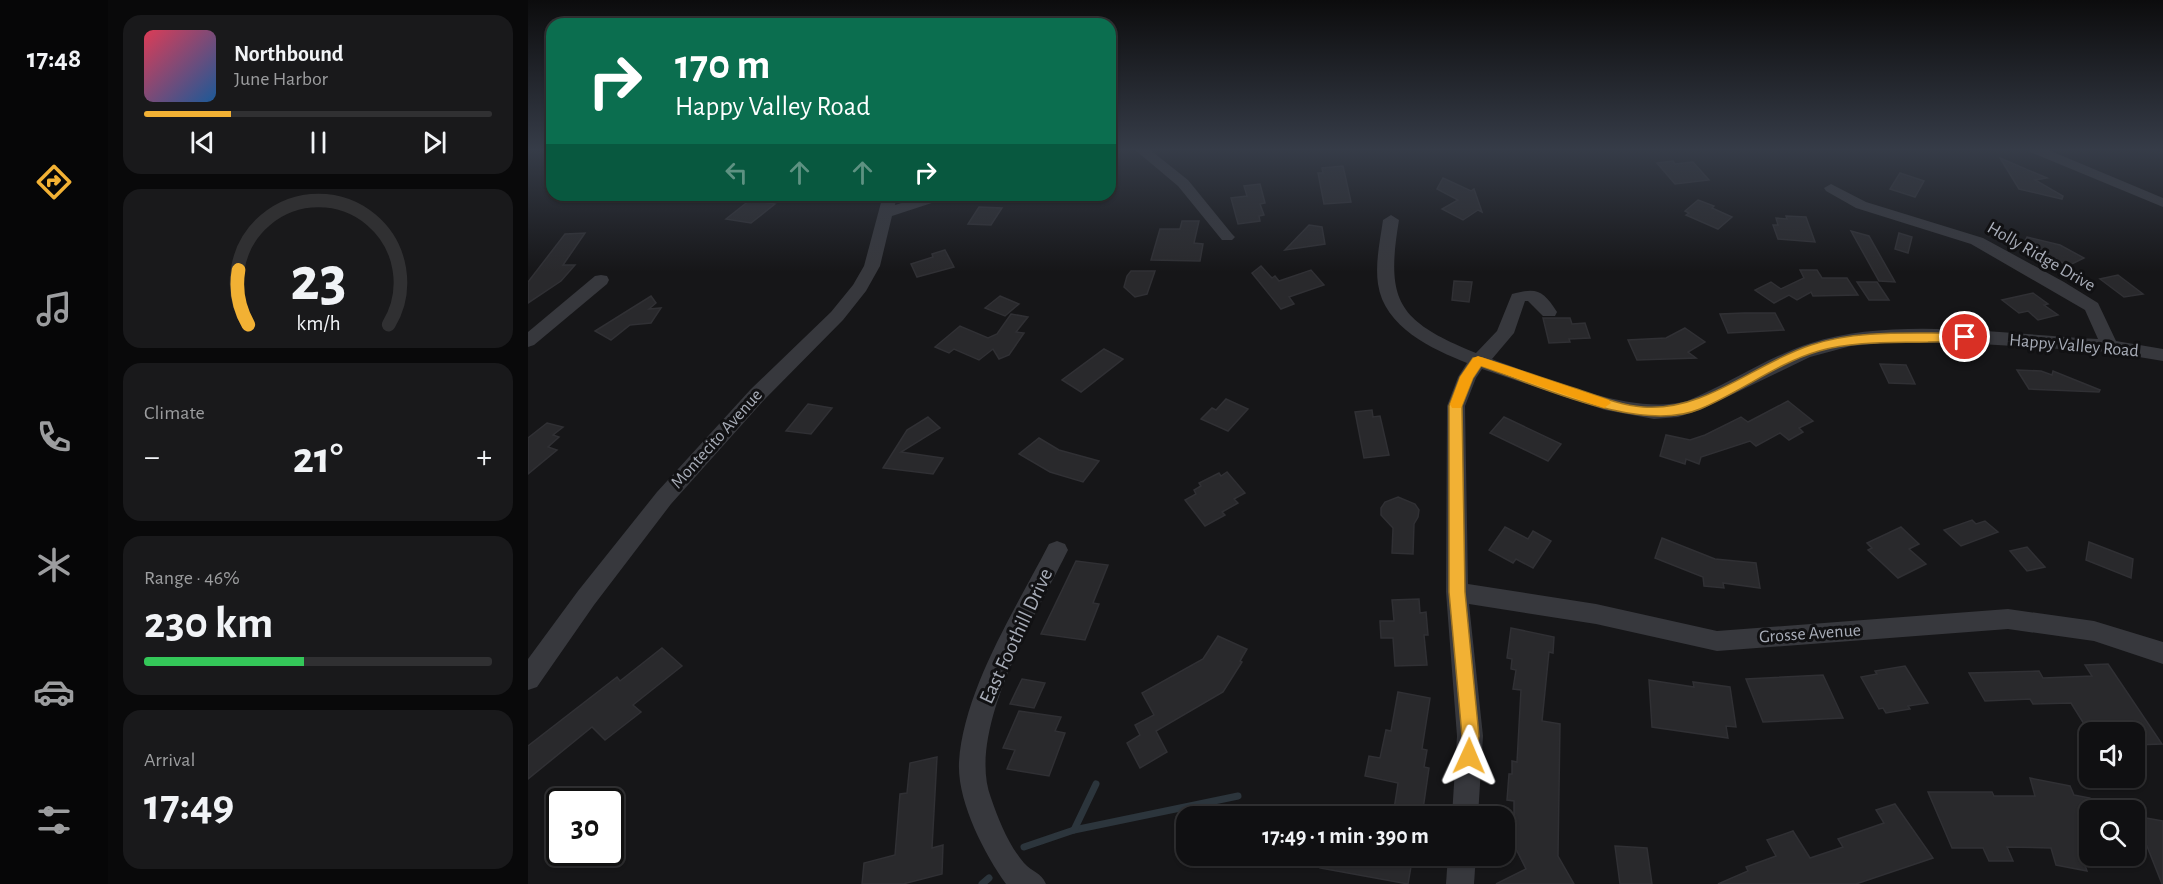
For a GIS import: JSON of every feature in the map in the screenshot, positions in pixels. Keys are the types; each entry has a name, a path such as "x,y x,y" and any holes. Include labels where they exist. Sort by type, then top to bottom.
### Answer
{"street":[{"path":"1189,190 1227,237"},
{"name":"Holly Ridge Drive","path":"1835,190 1861,205 1977,241 2058,286 2092,307 2110,346"},
{"path":"2132,190 2163,204"},
{"path":"888,204 906,201"},
{"name":"Montecito Avenue","path":"528,679 586,598 664,498 758,394 837,316 868,275 888,204"},
{"name":"Happy Valley Road","path":"1391,220 1386,252 1388,262 1384,273 1392,302 1406,320 1425,334 1478,361 1610,405 1643,412 1670,411 1695,406 1794,356 1816,347 1850,340 1965,337 2110,346 2163,355"},
{"path":"528,341 600,280"},
{"path":"1466,806 1470,736 1457,592 1456,406 1467,377 1478,361 1505,333 1518,298 1531,294 1549,312"},
{"name":"East Foothill Drive","path":"1032,884 1016,875 998,849 976,795 972,763 981,710 1008,646 1057,550"},
{"name":"Grosse Avenue","path":"1457,592 1596,614 1718,641 2008,619 2094,631 2163,653"},
{"path":"2118,638 2163,638"},
{"path":"1460,884 1461,866"}],"building":[{"path":"1245,190 1262,190 1265,203 1260,204 1264,215 1259,216 1260,221 1238,224 1231,198 1247,196"},
{"path":"1321,190 1348,190 1351,202 1324,204"},
{"path":"1439,190 1474,190 1482,212 1478,210 1463,220 1442,209 1458,200"},
{"path":"1894,190 1919,190 1915,197"},
{"path":"2024,190 2053,190 2063,196 2062,199"},
{"path":"1698,200 1732,217 1718,229 1686,215 1689,213 1685,211"},
{"path":"749,201 775,204 751,223 726,219"},
{"path":"979,207 1002,208 991,225 968,224"},
{"path":"1786,216 1806,217 1815,242 1778,239 1773,225 1778,225 1776,218 1787,219"},
{"path":"1182,221 1199,221 1194,243 1203,244 1200,261 1151,260 1160,229 1180,229"},
{"path":"1309,225 1322,227 1325,244 1285,250"},
{"path":"1851,231 1869,236 1895,282 1879,281"},
{"path":"585,233 563,265 575,265 561,281 528,303 528,282 565,234"},
{"path":"1899,233 1912,237 1908,253 1895,249"},
{"path":"2027,237 2060,245 2084,258 2068,266 2025,241"},
{"path":"945,250 954,267 917,277 911,264 933,257 932,254"},
{"path":"1261,266 1272,278 1275,276 1279,281 1311,270 1324,285 1289,297 1294,304 1281,309 1252,273"},
{"path":"1800,270 1817,270 1822,278 1847,278 1858,295 1813,296 1811,292 1797,300 1789,295 1774,303 1755,290 1771,282 1781,289 1804,278"},
{"path":"1131,271 1155,271 1147,294 1135,297 1124,287"},
{"path":"2118,275 2143,294 2124,297 2100,279"},
{"path":"1454,281 1472,282 1469,302 1452,300"},
{"path":"1857,282 1877,282 1889,300 1869,300"},
{"path":"2033,293 2058,315 2038,320 2028,311 2019,313 2002,300"},
{"path":"651,296 656,303 649,309 661,308 651,323 630,325 611,340 595,331"},
{"path":"1000,296 1019,304 1005,316 985,308"},
{"path":"1775,313 1784,330 1728,333 1720,314"},
{"path":"1011,314 1028,317 1016,332 1024,333 1009,355 999,359 993,349 979,360 954,349 949,353 935,347 960,326 988,338 997,334"},
{"path":"1543,318 1570,318 1572,324 1585,323 1590,338 1549,343"},
{"path":"1685,328 1705,342 1688,352 1696,358 1637,360 1628,340 1666,338"},
{"path":"1104,349 1123,359 1081,392 1062,380"},
{"path":"1880,364 1906,365 1915,384 1889,383"},
{"path":"2017,370 2041,371 2052,375 2053,371 2100,390 2099,392 2029,389"},
{"path":"1226,399 1248,409 1228,431 1201,419 1212,408 1216,410"},
{"path":"1788,401 1813,421 1799,428 1803,432 1789,440 1780,433 1756,446 1750,441 1701,457 1699,464 1686,459 1685,464 1660,456 1666,435 1690,440 1741,417 1748,422"},
{"path":"808,404 832,408 811,434 786,431"},
{"path":"1372,410 1373,417 1380,416 1389,455 1364,458 1355,412"},
{"path":"928,417 940,428 901,452 943,458 933,474 883,468 907,430"},
{"path":"1504,417 1561,444 1548,461 1490,433"},
{"path":"547,423 563,427 553,435 559,437 548,447 557,450 528,474 528,438"},
{"path":"1039,438 1059,450 1099,461 1083,482 1050,472 1019,454"},
{"path":"1227,472 1245,493 1234,499 1238,503 1222,512 1225,515 1205,526 1185,500 1196,494 1194,490 1201,486 1199,483 1219,473 1221,476"},
{"path":"1398,497 1415,504 1419,510 1414,524 1413,554 1392,553 1393,528 1381,515 1381,508 1385,502"},
{"path":"1972,520 1976,524 1985,521 1998,532 1961,546 1944,530"},
{"path":"1505,527 1528,539 1533,531 1551,541 1533,568 1516,559 1513,563 1489,550"},
{"path":"1901,527 1919,544 1909,549 1926,564 1898,578 1868,550 1872,548 1867,543"},
{"path":"1662,538 1715,559 1756,563 1760,588 1723,583 1724,588 1704,586 1703,577 1655,558"},
{"path":"2089,542 2133,559 2131,578 2086,560"},
{"path":"2027,547 2045,567 2027,571 2010,551"},
{"path":"1076,561 1108,565 1093,603 1099,604 1085,640 1041,634"},
{"path":"1419,599 1420,613 1426,612 1428,635 1424,635 1427,665 1395,666 1393,638 1381,638 1380,621 1394,621 1392,600"},
{"path":"1511,628 1554,637 1553,653 1549,652 1542,721 1560,724 1558,856 1574,884 1496,884 1526,869 1515,847 1514,801 1507,800 1512,761 1517,762 1521,690 1513,689 1516,670 1511,669 1512,659 1507,658"},
{"path":"1218,636 1247,649 1240,661 1242,662 1223,692 1156,731 1167,752 1140,768 1127,743 1140,735 1135,725 1154,715 1142,693 1203,659"},
{"path":"662,648 682,666 633,705 641,712 605,740 592,727 528,779 528,746 617,677 620,681"},
{"path":"2108,664 2162,744 2145,745 2145,722 2083,722 2071,703 2033,704 2030,699 1985,701 1969,673 2039,671 2043,678 2092,676 2085,665"},
{"path":"1905,666 1928,703 1886,713 1883,708 1879,709 1861,677 1877,674 1875,671"},
{"path":"1823,675 1843,718 1763,722 1746,679"},
{"path":"1022,679 1045,683 1034,708 1010,704"},
{"path":"1649,680 1694,687 1693,682 1730,687 1736,727 1726,726 1728,738 1652,727"},
{"path":"1398,692 1430,698 1422,749 1427,750 1424,767 1429,768 1423,806 1395,806 1398,783 1365,776 1369,756 1380,758 1386,730 1391,731"},
{"path":"1019,711 1061,717 1055,731 1065,733 1049,776 1007,769 1015,750 1003,748"},
{"path":"937,757 932,848 943,845 942,874 903,884 862,884 864,863 895,855 900,794 907,793 910,763"},
{"path":"2030,778 2070,786 2074,795 2090,798 2090,800 2079,800 2079,866 2085,866 2087,871 2056,865 2051,848 2007,847 2013,861 1989,861 1983,848 1952,848 1928,792 1992,792 1994,796 2035,796"},
{"path":"1895,804 1933,858 1856,884 1718,884 1748,871 1746,867 1776,856 1767,840 1793,831 1810,858 1843,847 1838,839 1884,823 1876,810"},
{"path":"2145,818 2163,821 2162,884 2145,841"},
{"path":"1615,846 1647,848 1652,884 1620,884"},
{"path":"1320,866 1411,866 1408,884 1320,868"}],"waterway":[{"path":"1074,830 1096,784"},
{"path":"1074,830 1238,796"},
{"path":"1024,847 1074,830"},
{"path":"982,884 989,878"}],"slow traffic":[{"path":"1456,404 1467,377 1478,361 1604,403"}],"route":[{"path":"1469,756 1470,736 1457,592 1456,406 1467,377 1478,361 1610,405 1643,412 1670,411 1695,406 1816,347 1850,340 1965,337"}]}
